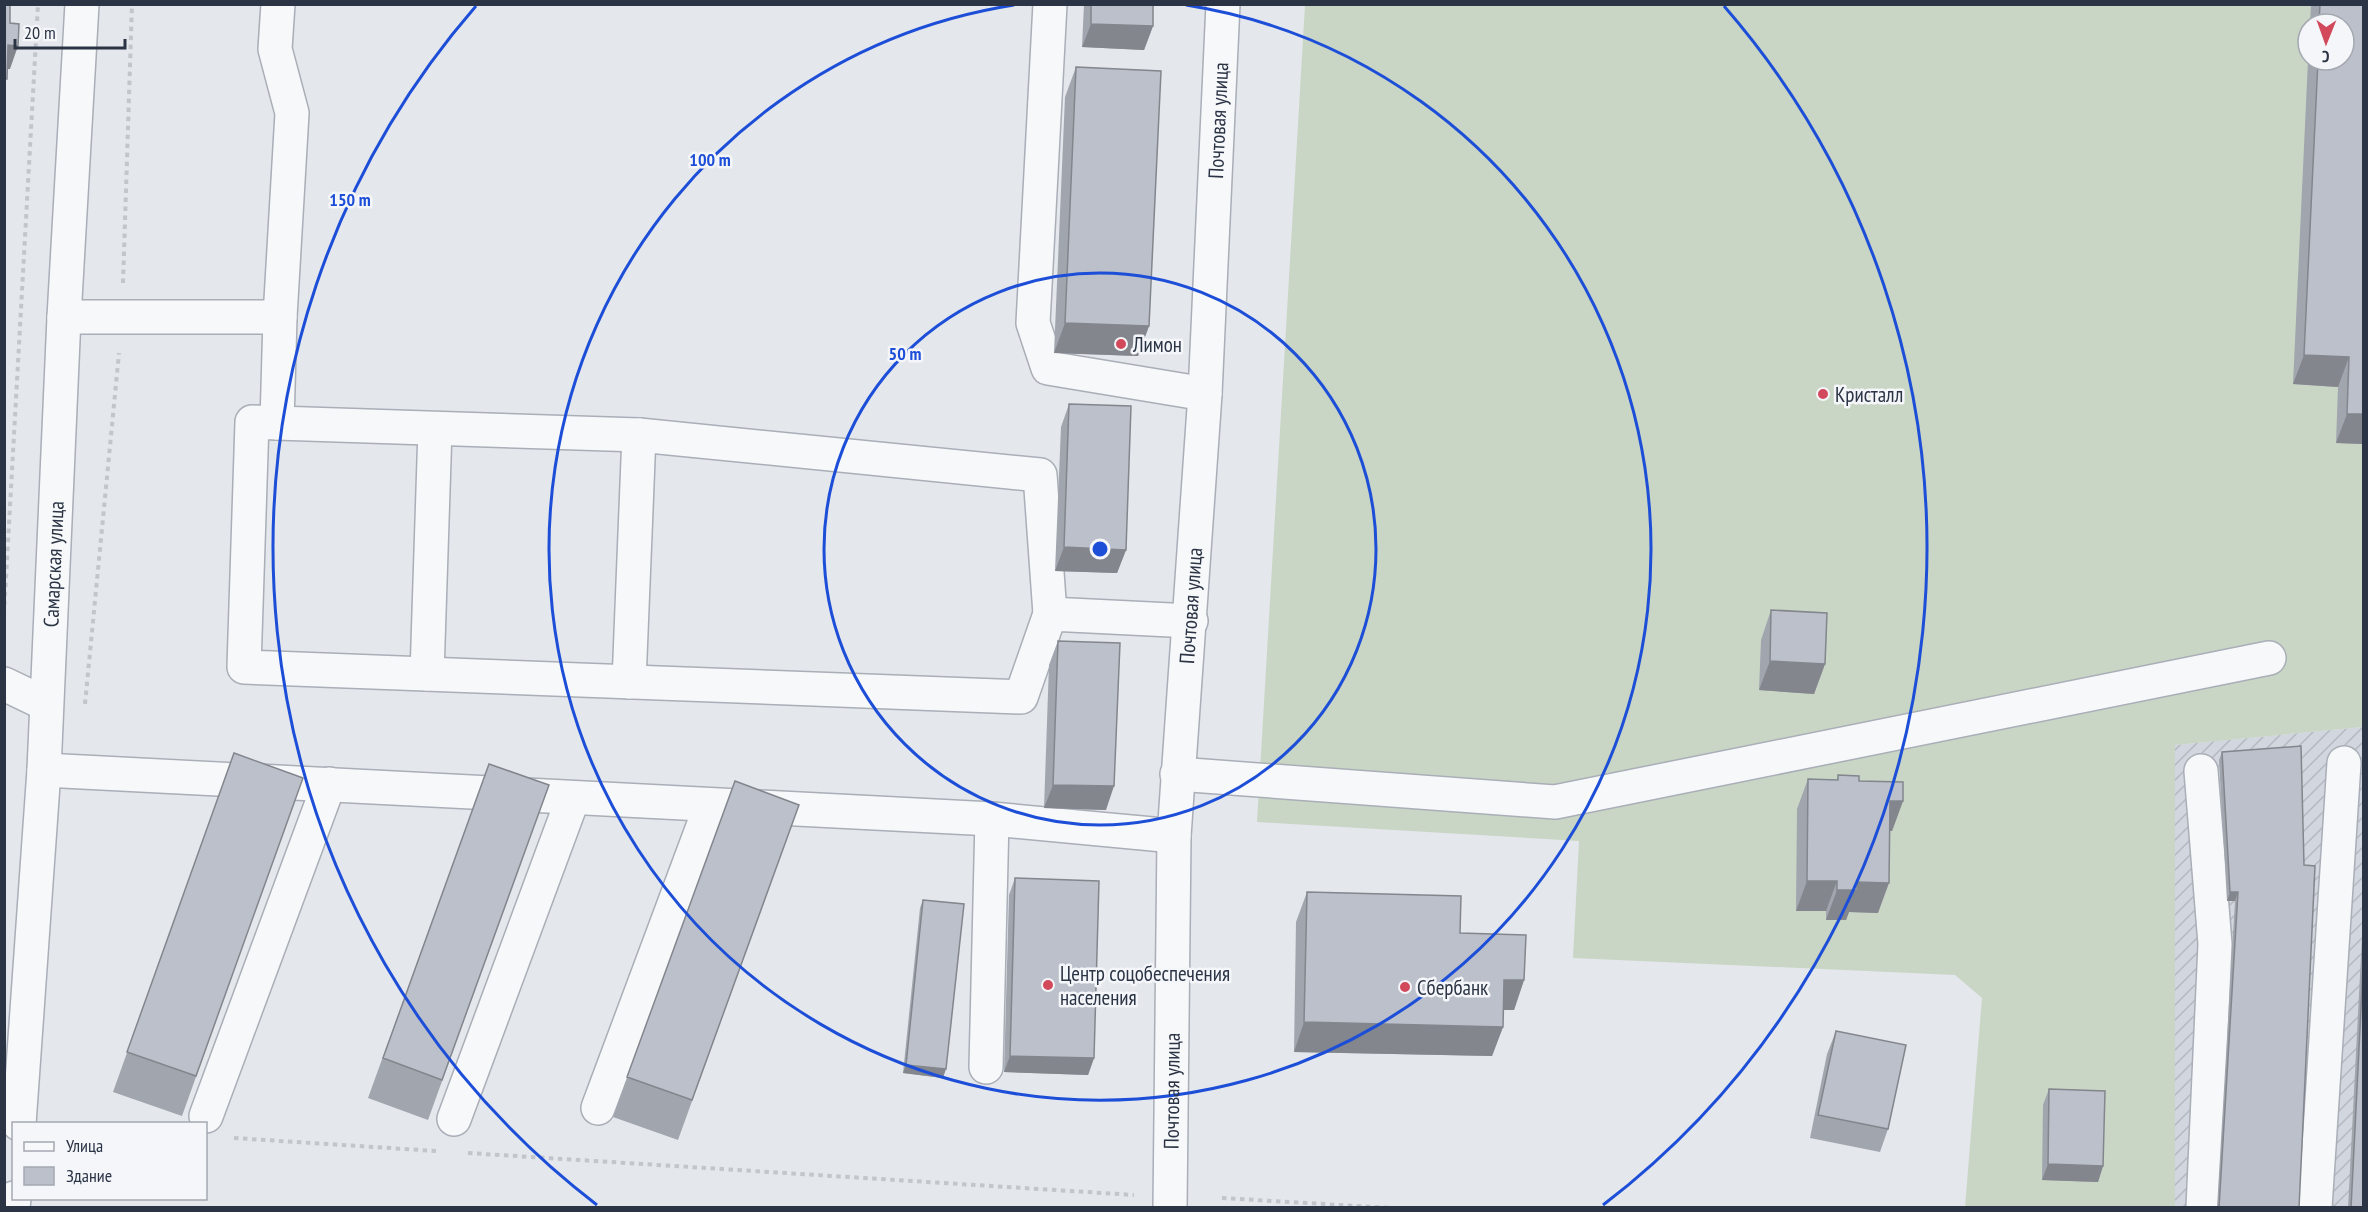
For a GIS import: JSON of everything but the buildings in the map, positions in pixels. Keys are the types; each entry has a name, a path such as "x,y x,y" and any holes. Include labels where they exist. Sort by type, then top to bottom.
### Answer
{"street":[{"name":"Самарская улица","path":"19,1122 44,770 64,317 82,4"},
{"path":"277,423 280,317 292,113 275,49 278,4"},
{"name":"Почтовая улица","path":"1170,1208 1174,836 1177,774 1191,621 1205,394 1223,4"},
{"path":"1042,5 1033,322 1048,368 1205,394"},
{"path":"64,317 280,317"},
{"path":"252,422 277,423 639,435 1040,475 1050,614 1021,697 244,667 252,422"},
{"path":"427,674 435,429"},
{"path":"629,682 639,435"},
{"path":"1050,614 1191,621"},
{"path":"1177,774 1555,802 2269,658"},
{"path":"4,684 46,704"},
{"path":"2315,1208 2344,763"},
{"path":"44,770 992,819 1174,836"},
{"path":"2201,771 2215,944 2203,1208"},
{"path":"218,1126 329,784"},
{"path":"454,1119 573,798"},
{"path":"598,1108 711,805"},
{"path":"986,1067 992,819"}],"path":[{"path":"4,614 38,4"},
{"path":"84,714 122,317 132,4"},
{"path":"218,1126 445,1151"},
{"path":"456,1152 1138,1195"},
{"path":"1222,1198 1391,1208"}],"shaded area":[{"path":"2363,727 2363,1207 2175,1208 2175,745"}],"green space":[{"name":"Кристалл","path":"1305,5 2363,5 2363,727 2175,745 2175,1207 1965,1207 1982,998 1955,975 1573,958 1579,841 1257,822"}],"place":[{"name":"Лимон","path":"1121,344"},
{"name":"Кристалл","path":"1823,394"},
{"name":"Центр соцобеспечения населения","path":"1048,985"},
{"name":"Сбербанк","path":"1405,987"}]}
